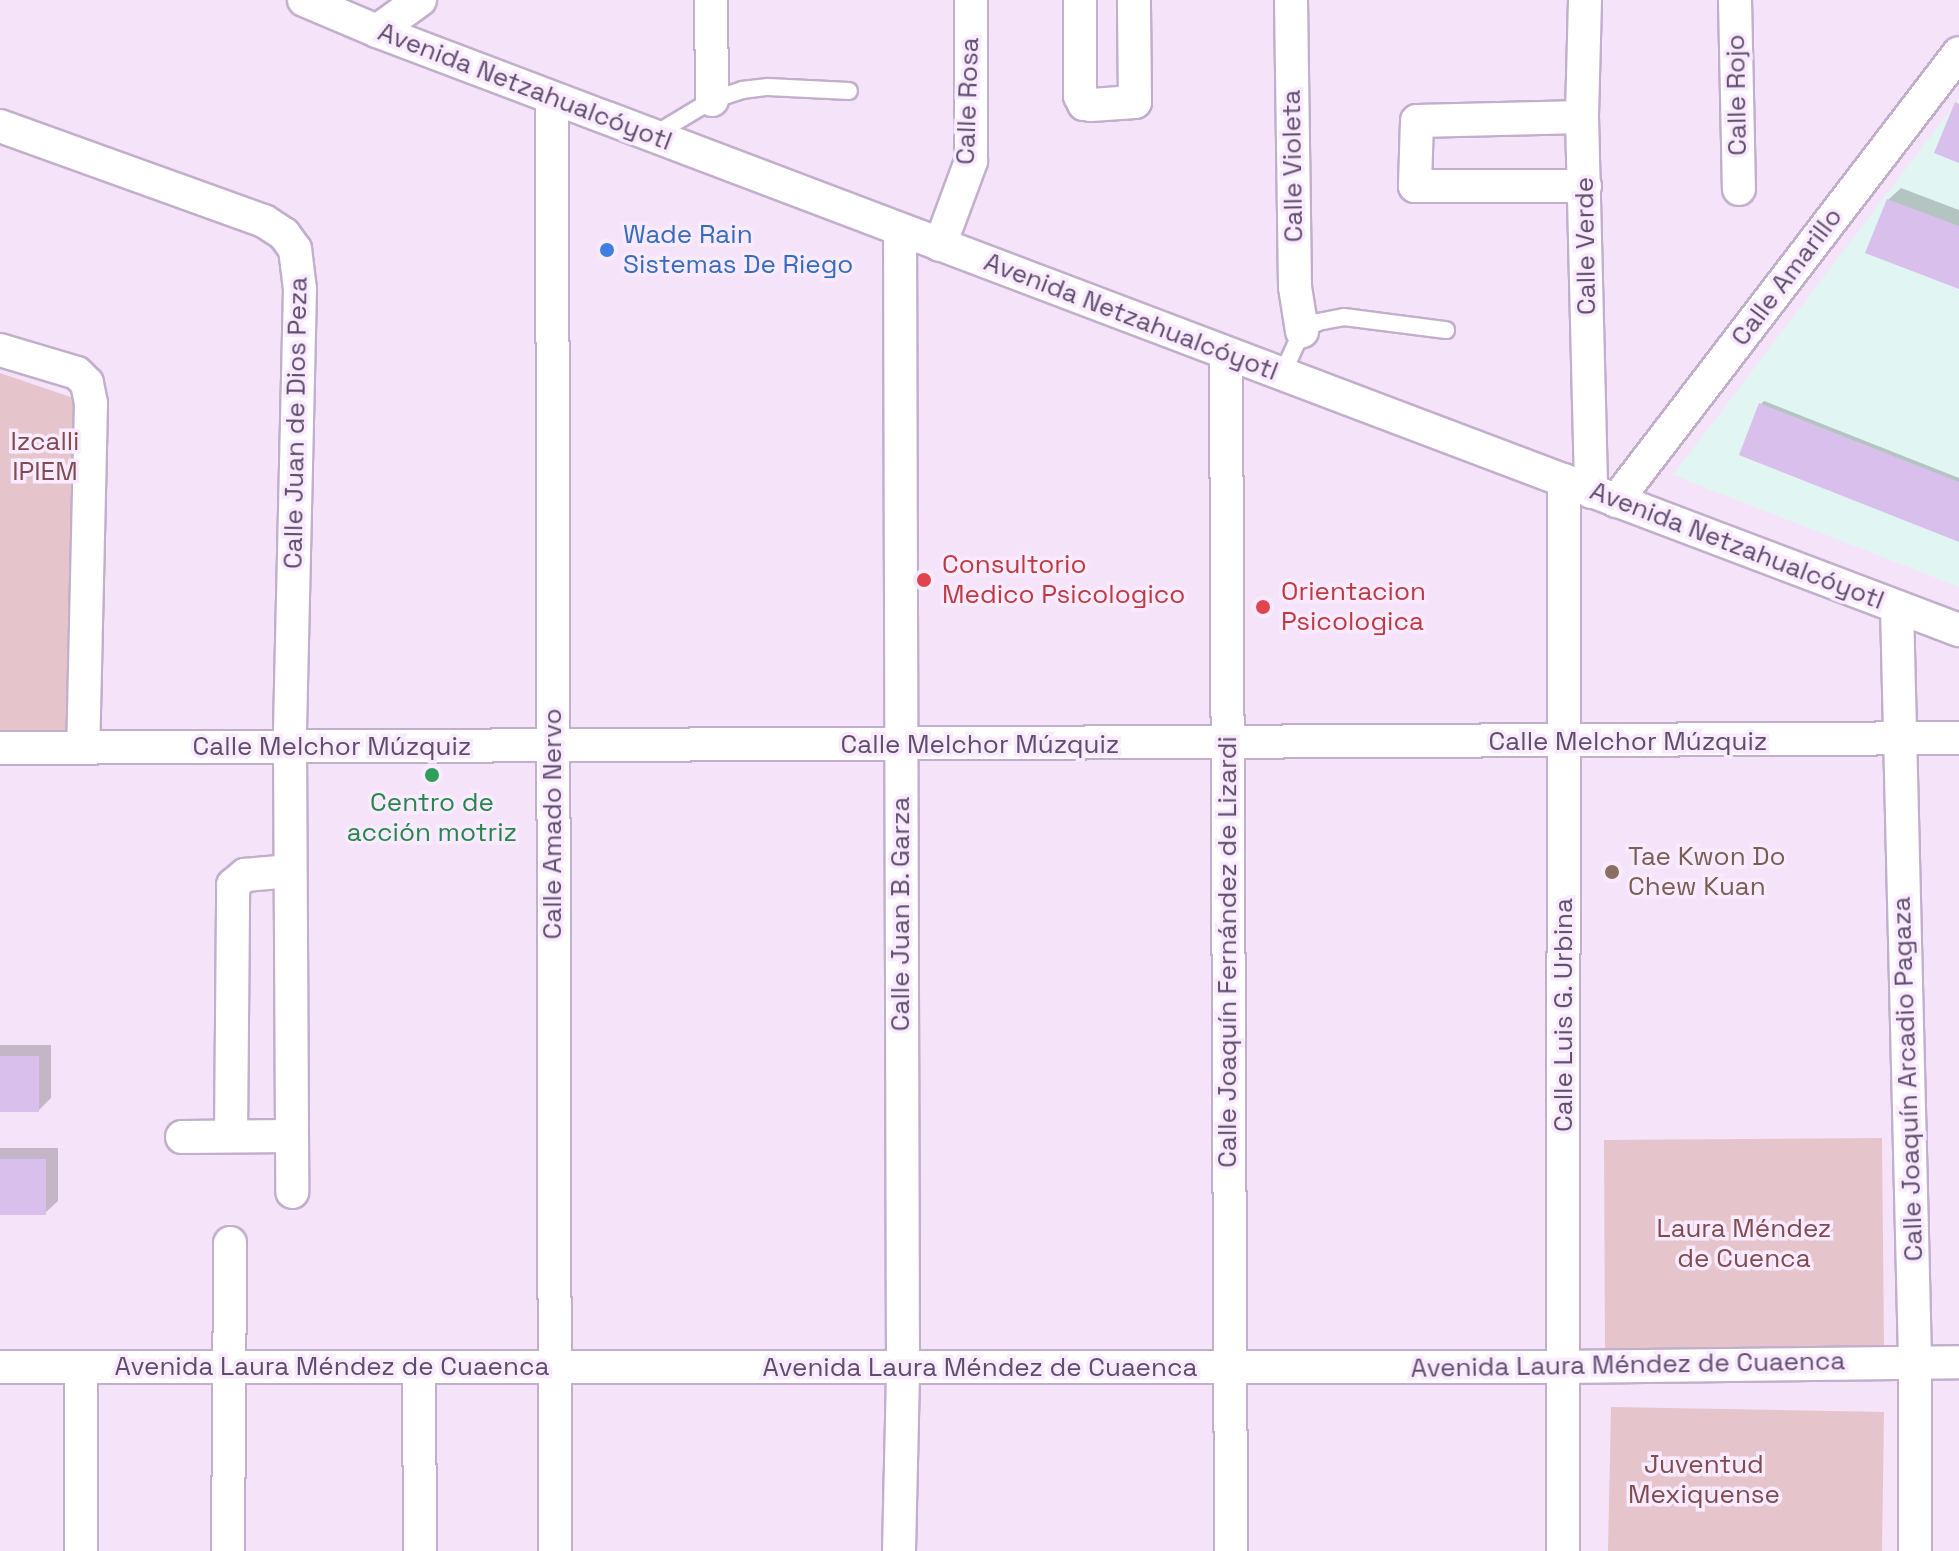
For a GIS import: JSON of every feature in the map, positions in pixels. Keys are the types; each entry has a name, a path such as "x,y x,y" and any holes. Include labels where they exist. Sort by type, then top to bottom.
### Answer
{"street":[{"name":"Avenida Netzahualcóyotl","path":"304,0 335,6 377,31 1959,630"},
{"path":"377,31 420,0"},
{"path":"711,0 712,100"},
{"name":"Calle Rosa","path":"940,245 971,161 971,0"},
{"path":"1080,0 1080,96 1084,104 1135,102 1134,0"},
{"name":"Calle Violeta","path":"1291,0 1295,287 1302,331"},
{"name":"Calle Verde","path":"1585,0 1582,117 1590,491"},
{"name":"Calle Rojo","path":"1735,0 1739,189"},
{"name":"Calle Amarillo","path":"1590,491 1959,53"},
{"name":"Calle Amado Nervo","path":"552,98 555,1551"},
{"path":"1582,117 1417,121 1415,186 1585,186"},
{"name":"Calle Juan de Dios Peza","path":"0,126 264,221 284,234 295,249 300,289 290,747 292,1192"},
{"name":"Calle Juan B. Garza","path":"899,1551 903,1368 900,230"},
{"path":"0,350 77,373 87,383 91,404 83,747"},
{"name":"Calle Joaquín Fernández de Lizardi","path":"1226,354 1231,1551"},
{"name":"Calle Luis G. Urbina","path":"1563,1551 1566,743 1590,491"},
{"name":"Calle Joaquín Arcadio Pagaza","path":"1897,607 1915,1361 1915,1551"},
{"name":"Calle Melchor Múzquiz","path":"0,748 1566,743 1959,738"},
{"path":"231,1136 233,885 245,875 290,871"},
{"path":"182,1137 291,1136"},
{"path":"228,1551 230,1243"},
{"name":"Avenida Laura Méndez de Cuaenca","path":"0,1367 1230,1368 1959,1362"},
{"path":"81,1367 81,1551"},
{"path":"419,1367 420,1551"}],"lane":[{"path":"653,136 712,100 742,90 768,87 849,91"},
{"path":"1282,375 1302,331 1318,322 1344,317 1446,330"}],"shaded area":[{"path":"1959,99 1959,587 1673,475"}],"green space":[{"name":"Izcalli IPIEM","path":"0,373 91,404 83,747 0,748"},
{"name":"Laura Méndez de Cuenca","path":"1882,1138 1884,1348 1605,1350 1604,1140"},
{"name":"Juventud Mexiquense","path":"1611,1407 1884,1412 1882,1551 1608,1551"}],"building":[{"path":"1955,102 1959,104 1959,163 1934,153"},
{"path":"1887,199 1959,226 1959,289 1865,253"},
{"path":"1759,403 1959,482 1959,542 1739,455"},
{"path":"0,1056 39,1056 39,1112 0,1112"},
{"path":"0,1159 46,1159 46,1215 0,1215"}],"place":[{"name":"Wade Rain Sistemas De Riego","path":"607,250"},
{"name":"Consultorio Medico Psicologico","path":"924,580"},
{"name":"Orientacion Psicologica","path":"1263,607"},
{"name":"Centro de acción motriz","path":"432,775"},
{"name":"Tae Kwon Do Chew Kuan","path":"1612,872"}]}
